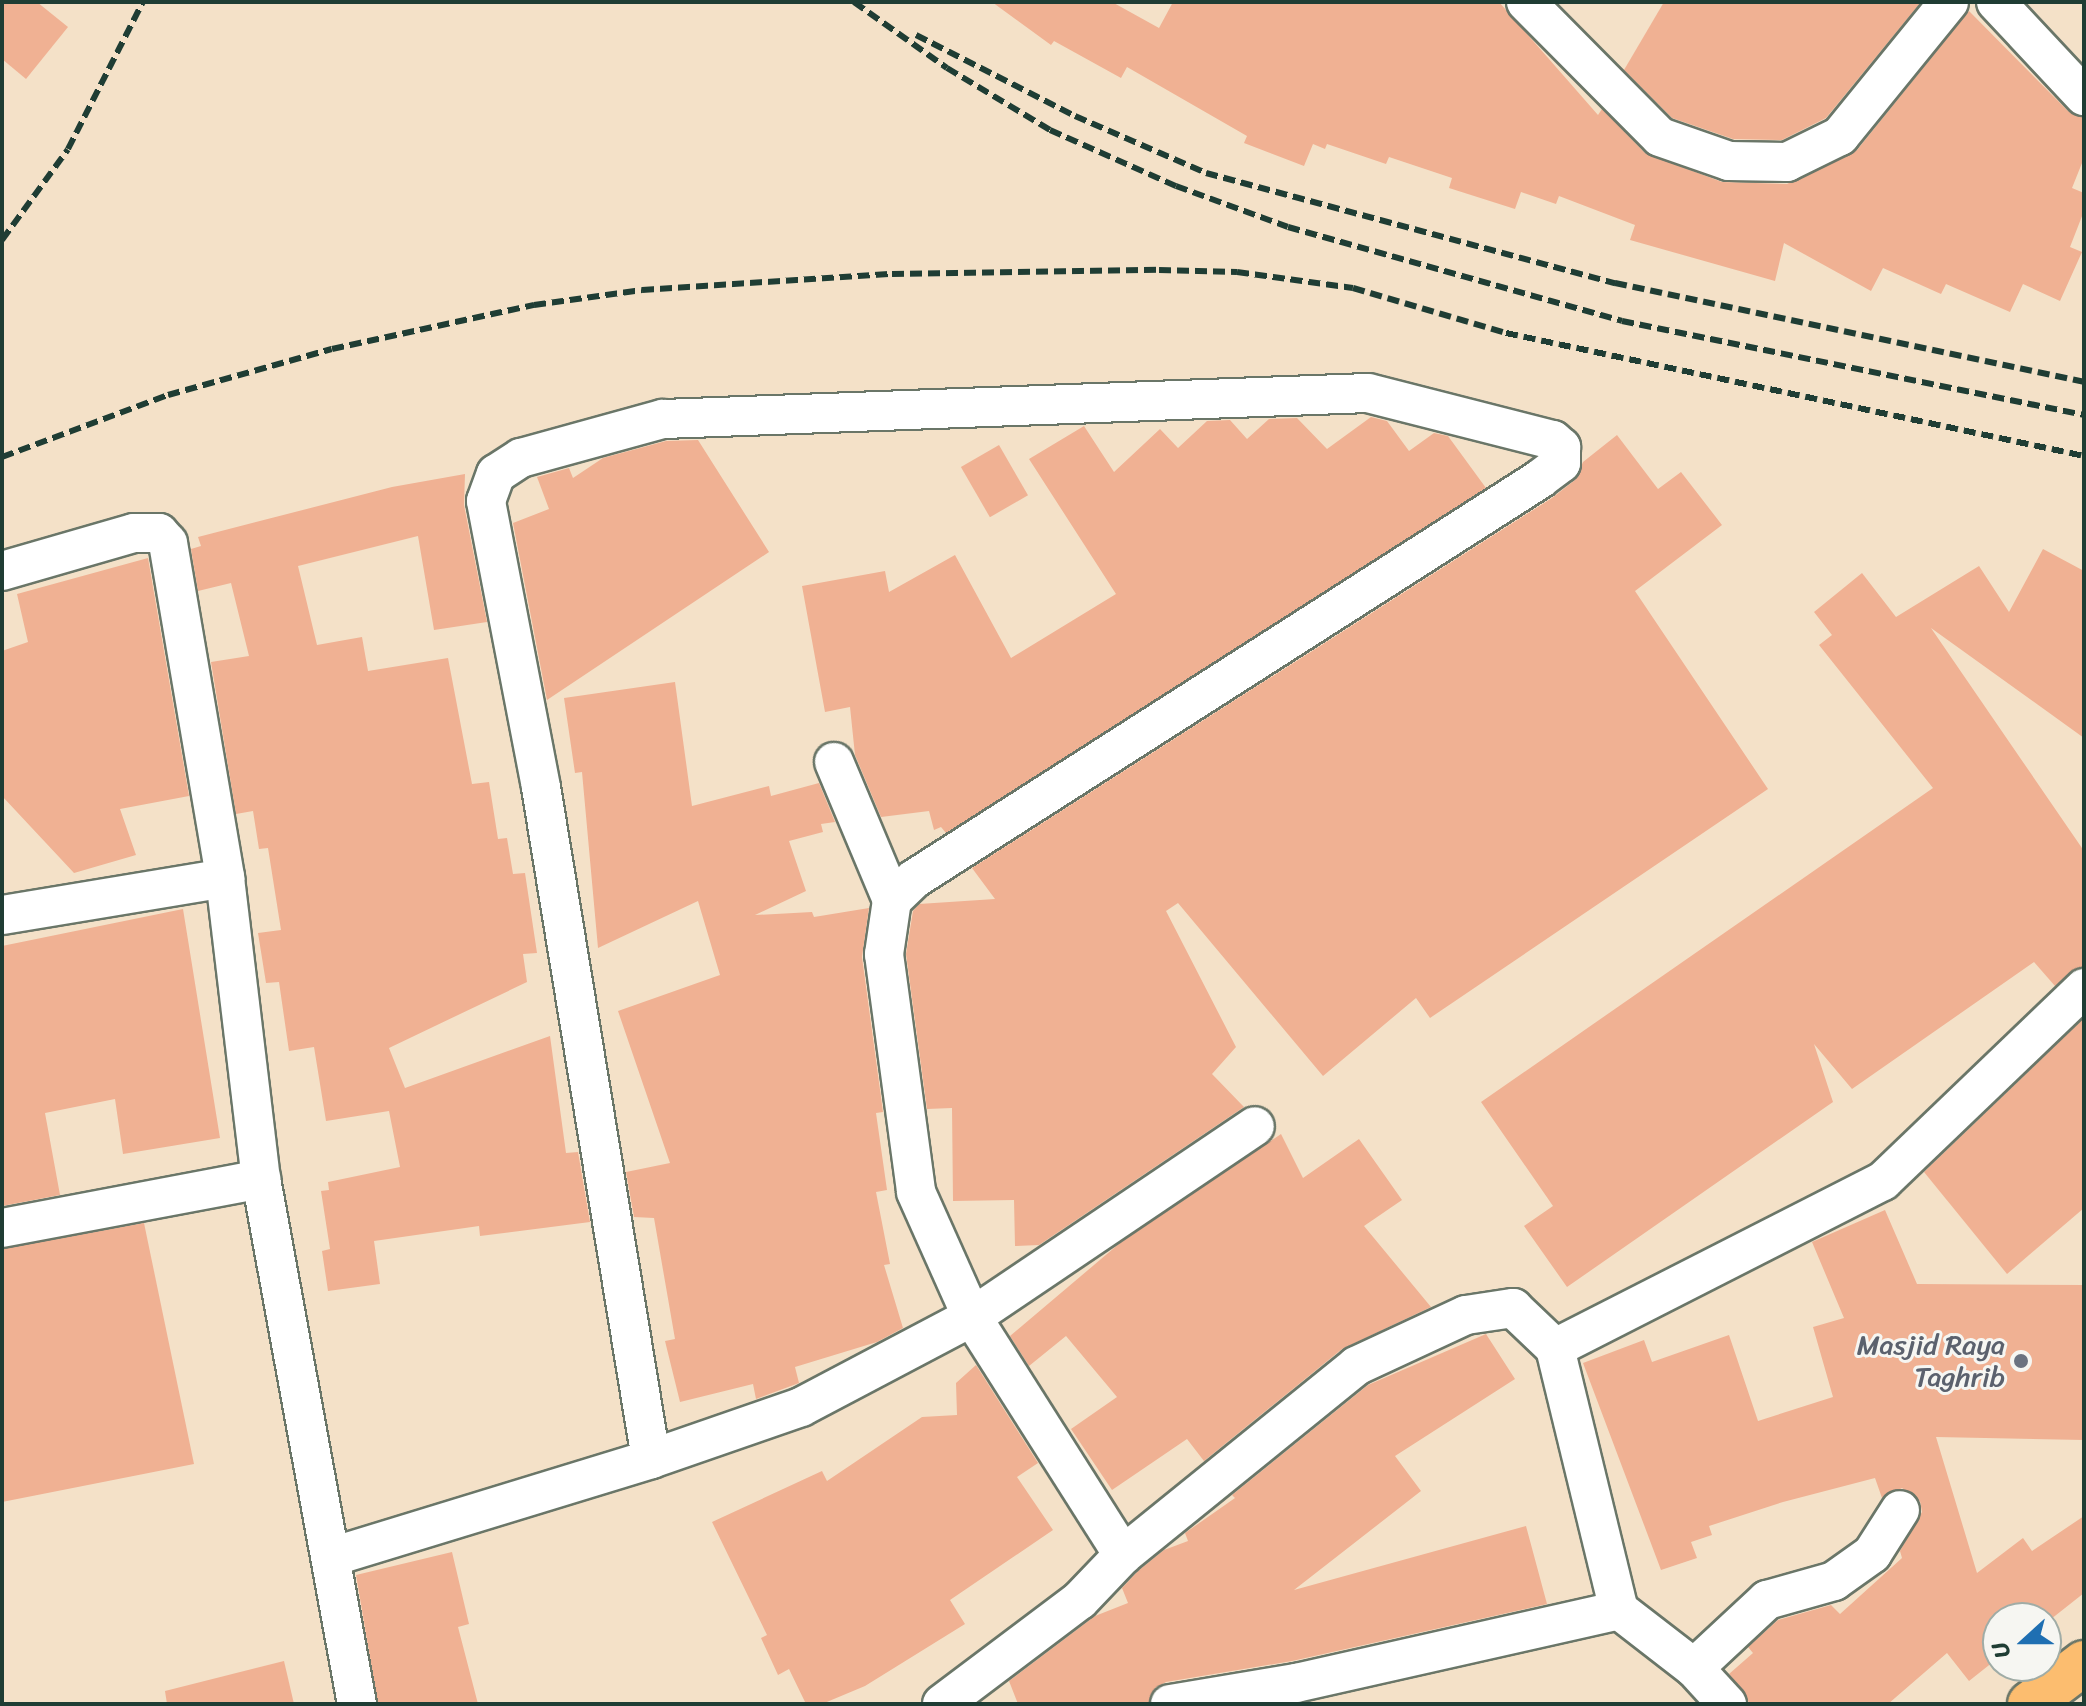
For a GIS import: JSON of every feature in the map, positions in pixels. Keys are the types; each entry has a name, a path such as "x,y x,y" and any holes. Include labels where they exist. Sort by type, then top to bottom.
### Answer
{"main road":[{"path":"2030,1704 2084,1663"}],"street":[{"path":"1526,2 1660,137 1729,161 1787,162 1840,136 1943,4"},
{"path":"1996,2 2084,96"},
{"path":"651,1459 541,787 486,501 496,474 521,458 663,419 1368,393 1553,440 1561,447 1561,463 1540,479 927,870 892,900"},
{"path":"2,571 134,533 159,533 168,543 225,878 261,1179 357,1704"},
{"path":"834,762 892,900 884,954 916,1192 972,1317 1123,1555"},
{"path":"2,915 225,878"},
{"path":"1555,1348 1883,1181 2084,988"},
{"path":"331,1557 651,1459 801,1407 972,1317 1255,1126"},
{"path":"2,1228 261,1179"},
{"path":"942,1704 1080,1600 1123,1555 1356,1366 1413,1335 1466,1315 1513,1308 1555,1348 1619,1610 1694,1668 1727,1704"},
{"path":"1694,1668 1767,1600 1834,1581 1872,1554 1900,1510"},
{"path":"1170,1704 1326,1677 1619,1610"}],"building":[{"path":"2,2 37,2 68,27 26,79 2,59"},
{"path":"992,2 1112,2 1159,28 1173,2 1499,2 1598,115 1602,109 1645,153 1722,182 1787,184 1857,150 1969,11 2068,111 2084,117 2084,158 2072,188 2084,193 2084,211 2070,247 2082,252 2060,301 2023,284 2010,312 1946,284 1941,294 1883,268 1871,291 1784,243 1775,281 1630,240 1635,225 1559,196 1556,204 1521,192 1515,209 1449,188 1452,178 1389,157 1386,164 1327,144 1325,149 1313,144 1304,166 1244,143 1247,136 1127,67 1121,78 1054,41 1051,45"},
{"path":"1664,2 1921,2 1826,118 1782,140 1733,139 1672,118 1624,70"},
{"path":"1371,417 1387,421 1409,451 1434,433 1448,436 1486,488 946,833 941,827 934,830 929,811 881,817 855,755 850,707 825,712 802,586 885,571 889,592 955,555 1011,658 1116,594 1029,459 1084,426 1114,472 1160,429 1178,448 1207,421 1230,420 1247,439 1269,419 1297,418 1327,449"},
{"path":"1617,435 1658,489 1681,472 1722,525 1635,591 1768,789 1430,1018 1416,998 1323,1076 1178,903 1166,911 1236,1047 1212,1074 1244,1107 1039,1245 1015,1246 1014,1200 953,1201 952,1108 927,1109 906,954 913,911 919,904 995,899 972,868 1552,498 1575,480 1583,462"},
{"path":"698,440 769,552 547,700 513,523 549,509 537,477 569,468 573,478 603,458 666,441"},
{"path":"999,445 1028,495 990,517 961,467"},
{"path":"465,474 464,505 487,622 434,630 418,536 298,566 317,645 362,637 368,671 448,658 472,784 489,782 498,839 507,838 513,874 525,873 537,953 523,954 527,982 389,1048 405,1088 550,1036 566,1153 578,1152 590,1222 480,1236 479,1226 374,1241 380,1284 328,1291 322,1251 330,1249 321,1191 329,1190 328,1182 400,1167 389,1111 326,1121 314,1047 289,1051 279,982 266,983 258,933 281,930 268,848 259,849 253,811 236,814 211,662 249,656 231,583 198,591 191,549 201,546 198,537 392,487"},
{"path":"2043,549 2084,571 2084,738 1931,628 2084,851 2084,967 2055,986 2034,962 1852,1089 1814,1044 1833,1102 1567,1287 1524,1226 1553,1206 1481,1102 1933,788 1819,645 1832,635 1814,612 1862,573 1896,617 1979,566 2009,612"},
{"path":"148,558 189,796 120,809 136,855 74,873 2,796 2,651 28,642 17,594"},
{"path":"675,682 692,806 769,786 771,796 819,783 835,822 821,824 823,832 789,841 806,891 755,915 812,912 814,917 869,908 862,957 883,1112 876,1113 887,1190 876,1192 890,1264 884,1265 903,1328 877,1342 795,1367 799,1383 756,1399 753,1384 680,1402 665,1341 675,1339 654,1218 634,1217 626,1172 670,1163 618,1011 720,975 698,901 598,948 582,772 575,773 564,698"},
{"path":"183,909 220,1138 123,1154 115,1099 45,1113 60,1195 2,1206 2,946"},
{"path":"2084,1018 2084,1208 2007,1274 1924,1172"},
{"path":"1281,1134 1303,1178 1359,1139 1402,1200 1364,1226 1431,1307 1342,1349 1204,1461 1187,1439 1112,1490 1071,1429 1117,1397 1066,1336 1029,1366 1010,1336 1120,1243"},
{"path":"1885,1210 1917,1284 2084,1285 2084,1440 1936,1437 1977,1573 2023,1538 2032,1551 2084,1516 2084,1593 2062,1610 2062,1602 1982,1602 1982,1671 1969,1681 1947,1653 1888,1704 1750,1704 1729,1674 1753,1653 1748,1647 1778,1620 1831,1605 1840,1614 1902,1558 1900,1551 1922,1512 1920,1501 1902,1488 1882,1498 1875,1478 1783,1502 1709,1526 1712,1535 1691,1542 1697,1558 1661,1570 1583,1363 1644,1340 1652,1362 1729,1335 1758,1421 1833,1397 1813,1327 1844,1318 1812,1242"},
{"path":"144,1223 194,1464 2,1502 2,1249"},
{"path":"1486,1334 1515,1379 1395,1456 1421,1491 1294,1590 1526,1526 1547,1604 1292,1661 1166,1682 1155,1688 1149,1704 1018,1704 1009,1681 1095,1616 1128,1603 1122,1588 1138,1571 1164,1550 1188,1541 1185,1533 1235,1498 1232,1495 1368,1385"},
{"path":"976,1365 1038,1463 1017,1477 1053,1530 950,1600 965,1624 865,1686 822,1704 806,1704 789,1669 778,1675 761,1638 767,1635 712,1522 822,1471 827,1481 922,1417 957,1415 956,1383"},
{"path":"452,1552 469,1624 458,1627 478,1704 378,1704 356,1575"},
{"path":"284,1661 294,1704 167,1704 165,1691"}],"railway":[{"path":"2,240 68,149 143,2"},
{"path":"854,2 947,68 1050,130 1176,186 1288,227 1622,321 2084,415"},
{"path":"916,35 1075,116 1206,173 1615,283 2084,382"},
{"path":"2,457 168,395 332,349 534,305 642,290 892,274 1159,270 1237,272 1353,288 1506,333 2084,456"}],"place":[{"name":"Masjid Raya Taghrib","path":"2021,1361"}]}
